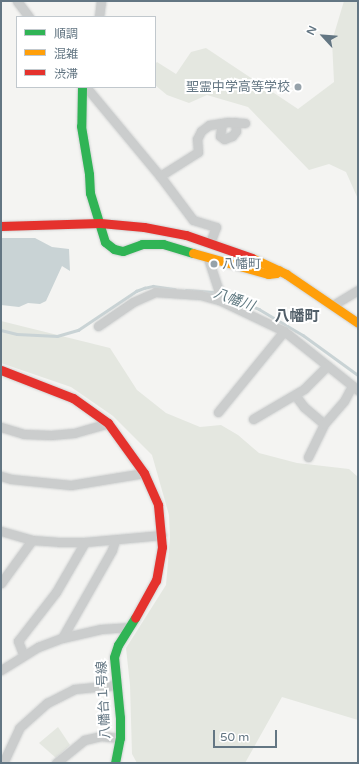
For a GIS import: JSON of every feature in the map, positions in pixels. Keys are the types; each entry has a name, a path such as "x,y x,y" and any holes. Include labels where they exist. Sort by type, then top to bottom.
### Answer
{"main road":[{"path":"82,88 81,126 89,174 90,193 105,242 114,249 123,251 142,244 163,244 268,274 276,273 279,270"},
{"path":"1,226 100,223 144,227 186,235 256,260 279,270 358,323"},
{"name":"八幡台１号線","path":"1,370 73,398 108,423 144,473 158,505 162,547 156,580 147,599 128,627 116,651 114,666 120,718 120,738 115,763"}],"street":[{"path":"17,1 28,16"},
{"path":"99,16 101,1"},
{"path":"87,88 160,176 193,220 216,227 210,243"},
{"path":"160,176 198,152 198,139 201,131 209,125 235,122 245,123"},
{"path":"222,123 220,136 224,139 232,136 236,131 235,122"},
{"path":"208,258 218,295"},
{"path":"333,305 358,290"},
{"path":"98,326 133,302 155,292 218,295 284,331 355,388 324,424 308,457"},
{"path":"218,412 284,331"},
{"path":"252,419 304,389 327,366"},
{"path":"295,395 304,407 324,424"},
{"path":"1,427 24,434 51,435 74,433 108,423"},
{"path":"1,476 11,479 71,485 144,473"},
{"path":"1,531 32,540 85,542 162,535"},
{"path":"1,583 32,540"},
{"path":"62,638 112,550 115,540"},
{"path":"23,654 18,641 56,592 85,542"},
{"path":"1,670 23,654 62,638 101,629 128,627"},
{"path":"3,763 19,728 47,703 74,690 116,685"},
{"path":"56,763 84,740 101,736 120,738"}],"shaded area":[{"path":"344,1 358,2 358,199 346,172 329,164 309,170 248,107 207,95 189,103 167,95 156,86 157,62 176,74 191,52 206,48 298,109 334,82 332,41"},
{"path":"1,238 35,238 52,247 69,249 70,271 62,266 46,301 40,304 28,303 19,307 1,305"},
{"path":"1,321 110,348 137,390 166,413 200,427 221,425 238,435 259,453 297,463 349,469 358,477 358,720 282,697 245,763 137,763 132,754 130,685 126,648 166,585 170,537 169,515 152,455 113,416 71,387 1,363"},
{"path":"58,727 70,745 56,758 39,743"}],"waterway":[{"name":"八幡川","path":"1,330 17,334 57,336 78,330 136,291 153,286 175,289"},
{"name":"八幡川","path":"186,290 217,292"},
{"name":"八幡川","path":"221,294 259,309 303,335 358,375"}],"traffic: fast":[{"path":"82,88 81,126 89,174 90,193 105,242 114,249 123,251 142,244 163,244 193,253"},
{"path":"115,763 120,738 120,718 114,657 118,645 135,618"}],"traffic: slow":[{"path":"193,253 268,274 276,273 279,270"},
{"path":"252,258 286,274 358,323"}],"traffic: jam":[{"path":"1,226 100,223 144,227 186,235 252,258"},
{"path":"1,370 73,398 108,423 144,473 158,505 162,547 156,580 135,618"}],"place":[{"name":"聖霊中学高等学校","path":"298,87"},
{"name":"八幡町","path":"214,264"}],"district":[{"name":"八幡町","path":"297,317"}]}
